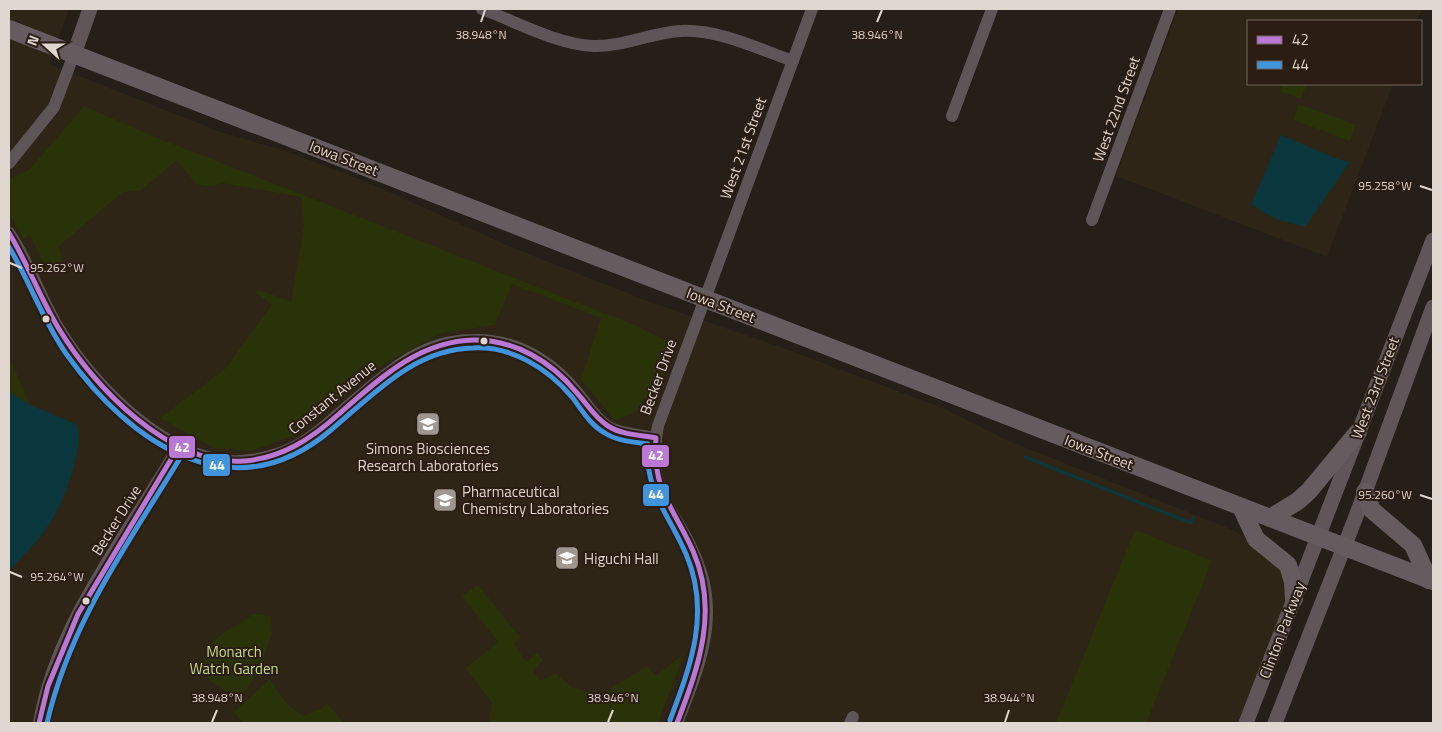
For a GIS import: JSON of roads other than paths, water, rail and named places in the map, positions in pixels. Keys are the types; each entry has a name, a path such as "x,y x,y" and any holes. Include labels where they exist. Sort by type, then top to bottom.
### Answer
{"highway":[{"name":"Iowa Street","path":"9,29 1431,580"},
{"path":"1270,518 1298,501 1314,486 1358,432"},
{"path":"1365,492 1372,510 1389,527 1413,545 1431,580"},
{"path":"1241,507 1256,538 1288,565 1294,582 1294,598"}],"main road":[{"path":"74,54 90,9"},
{"name":"West 23rd Street","path":"1317,536 1433,240"},
{"name":"West 23rd Street","path":"1344,547 1433,307"},
{"name":"Clinton Parkway","path":"1246,723 1317,536"},
{"name":"Clinton Parkway","path":"1275,723 1344,547"}],"street":[{"path":"482,9 550,36 584,45 612,45 662,34 698,31 727,37 793,61"},
{"name":"West 21st Street","path":"704,299 812,9"},
{"path":"952,116 992,9"},
{"name":"West 22nd Street","path":"1092,220 1170,9"},
{"path":"9,163 54,107 74,54"},
{"name":"Constant Avenue","path":"9,233 58,328 86,368 118,401 179,446 202,455 232,462 281,453 303,443 323,428 401,362 432,346 448,342 472,340 502,343 530,353 553,368 609,427 656,438"},
{"name":"Becker Drive","path":"677,723 703,653 707,615 706,593 693,552 661,496 654,464 656,438 662,412 704,299"},
{"name":"Becker Drive","path":"39,723 54,665 72,626 179,446"}],"water":[{"path":"1281,135 1335,158 1350,162 1305,227 1276,219 1251,205"},
{"path":"9,392 30,405 76,424 79,438 70,479 58,508 43,533 9,570"}],"waterway":[{"path":"1025,457 1191,523 1193,518"}],"place":[{"name":"Simons Biosciences Research Laboratories","path":"428,424"},
{"name":"Pharmaceutical Chemistry Laboratories","path":"445,500"},
{"name":"Higuchi Hall","path":"567,558"}],"park label":[{"name":"Monarch Watch Garden","path":"234,660"}]}
